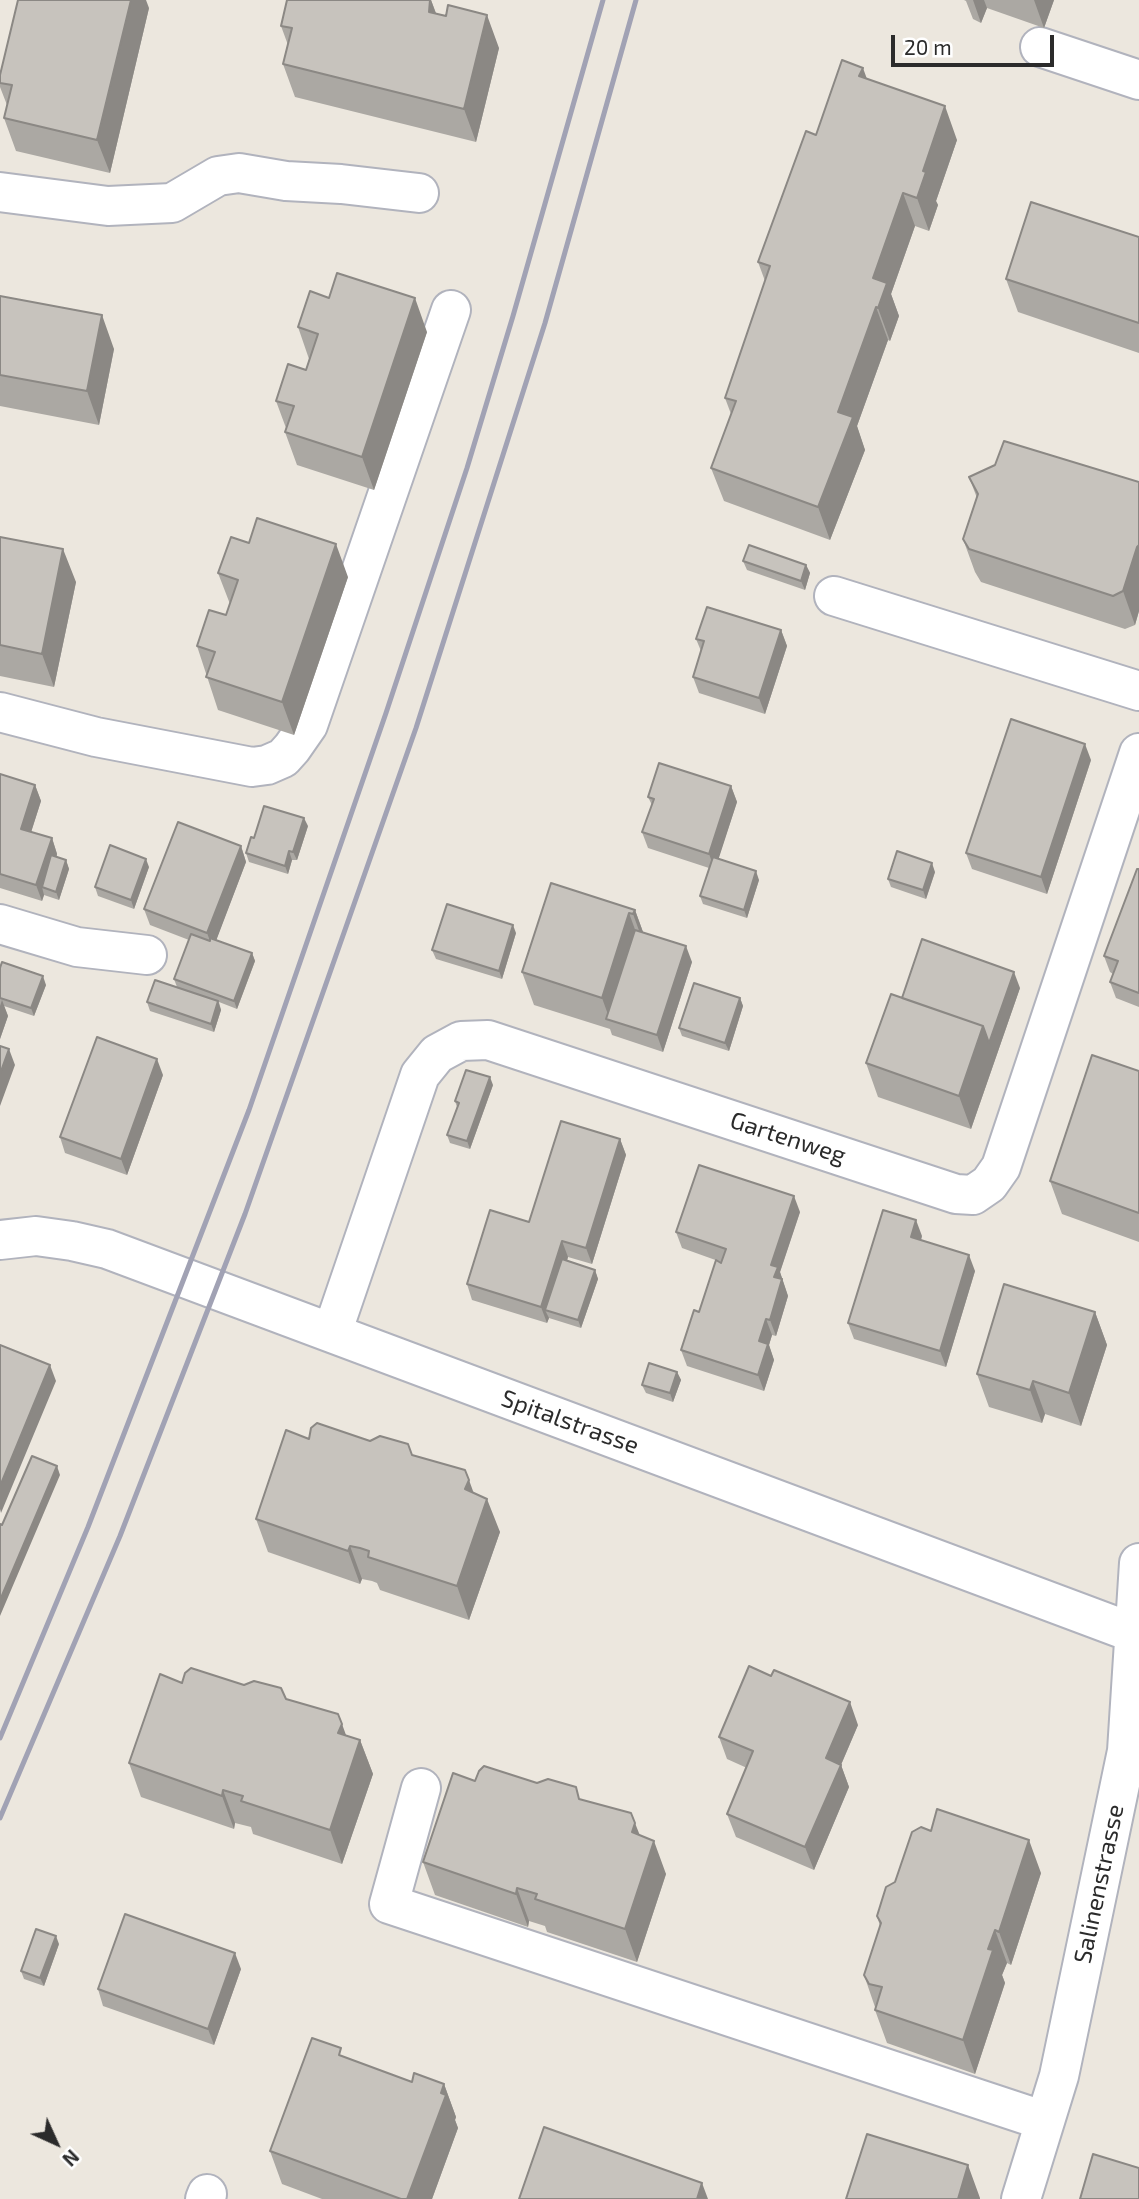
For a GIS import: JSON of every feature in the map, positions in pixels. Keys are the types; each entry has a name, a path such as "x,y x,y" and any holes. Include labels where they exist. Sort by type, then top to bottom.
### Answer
{"street":[{"path":"1040,47 1139,80"},
{"path":"0,192 108,206 172,203 218,176 239,173 286,181 419,193"},
{"path":"0,712 96,737 252,767 267,765 283,758 308,725 451,310"},
{"path":"834,596 1139,691"},
{"name":"Gartenweg","path":"332,1333 420,1075 437,1054 461,1041 488,1040 956,1194 973,1195 989,1184 1001,1167 1139,753"},
{"path":"0,925 77,947 147,955"},
{"name":"Spitalstrasse","path":"0,1240 36,1236 107,1249 1137,1634"},
{"name":"Salinenstrasse","path":"1021,2199 1059,2076 1126,1751 1137,1634 1139,1563"},
{"path":"421,1788 389,1903 1045,2120"}],"building":[{"path":"18,0 131,0 97,140 4,118 12,85 0,83 0,75"},
{"path":"287,0 430,0 429,12 446,16 448,5 487,15 464,109 283,64 292,28 281,26"},
{"path":"842,60 863,68 859,76 945,106 923,171 926,172 917,198 903,193 873,278 887,283 838,412 853,417 818,507 711,468 736,401 725,398 770,266 758,262 806,131 816,135"},
{"path":"1031,202 1139,237 1139,323 1006,279"},
{"path":"337,273 415,298 362,457 285,432 294,406 276,401 288,364 306,370 318,334 298,327 310,291 329,298"},
{"path":"0,296 102,315 87,391 0,375"},
{"path":"1004,441 1139,482 1139,545 1123,591 1113,596 969,549 963,539 978,494 969,477 995,465"},
{"path":"257,518 336,544 282,702 206,677 215,652 197,646 209,610 226,615 238,580 218,573 231,537 249,543"},
{"path":"0,537 63,549 42,654 0,645"},
{"path":"749,545 806,565 801,581 743,561"},
{"path":"707,607 781,630 759,698 693,677 704,641 696,639"},
{"path":"1011,719 1085,744 1041,877 966,853"},
{"path":"659,763 731,786 709,854 642,832 654,799 648,797"},
{"path":"0,774 35,785 21,829 52,838 36,885 0,874"},
{"path":"264,806 304,818 293,852 289,851 285,866 246,853 251,837 254,838"},
{"path":"178,822 241,846 207,933 144,909"},
{"path":"110,845 146,859 131,900 95,887"},
{"path":"897,851 932,863 923,890 888,879"},
{"path":"51,855 66,860 56,892 42,887"},
{"path":"713,857 756,871 744,910 700,896"},
{"path":"1137,869 1139,993 1110,982 1118,961 1104,956"},
{"path":"551,883 635,910 633,914 629,913 602,998 522,972"},
{"path":"447,904 513,925 499,971 432,950"},
{"path":"635,930 686,946 657,1035 606,1019"},
{"path":"191,934 252,953 234,1001 174,979"},
{"path":"922,939 1014,972 989,1043 983,1026 902,998"},
{"path":"2,962 43,976 31,1008 0,998"},
{"path":"155,980 218,1001 211,1024 147,1002"},
{"path":"694,983 740,998 725,1043 679,1028"},
{"path":"891,994 983,1026 959,1096 866,1063"},
{"path":"97,1037 157,1059 121,1159 60,1137"},
{"path":"0,1046 9,1049 0,1074"},
{"path":"1092,1055 1139,1071 1139,1213 1050,1181"},
{"path":"466,1070 490,1077 467,1141 447,1135 459,1103 455,1101"},
{"path":"561,1121 620,1139 586,1248 562,1241 541,1307 467,1284 490,1210 529,1222"},
{"path":"699,1165 794,1196 771,1265 778,1267 774,1277 782,1279 770,1320 766,1319 759,1341 768,1344 758,1375 681,1350 694,1310 699,1312 716,1260 721,1263 726,1249 676,1232"},
{"path":"883,1210 916,1220 911,1237 969,1255 940,1351 848,1323"},
{"path":"562,1259 595,1270 578,1320 545,1310"},
{"path":"1004,1284 1095,1312 1069,1393 1033,1381 1030,1390 977,1374"},
{"path":"0,1345 50,1365 0,1486"},
{"path":"649,1363 677,1372 670,1393 642,1385"},
{"path":"317,1423 370,1441 380,1436 408,1444 412,1455 465,1470 469,1480 465,1489 487,1499 457,1586 368,1557 369,1551 360,1548 350,1546 348,1551 256,1519 286,1430 309,1439 311,1428"},
{"path":"32,1456 57,1466 0,1600 0,1524 2,1525"},
{"path":"749,1666 771,1676 774,1670 850,1702 826,1758 841,1765 805,1847 727,1814 753,1751 719,1737"},
{"path":"191,1668 244,1685 254,1681 281,1688 286,1699 338,1714 342,1724 338,1733 360,1740 330,1830 241,1801 243,1796 223,1790 222,1796 129,1763 160,1674 182,1683 185,1673"},
{"path":"484,1766 537,1783 548,1779 576,1787 579,1799 631,1813 635,1823 632,1832 654,1841 625,1929 535,1899 537,1894 517,1888 516,1894 423,1862 453,1773 475,1781"},
{"path":"937,1809 1029,1840 999,1932 995,1930 988,1949 993,1950 963,2040 875,2010 882,1987 869,1984 864,1975 881,1923 877,1916 886,1887 895,1882 912,1832 921,1827 931,1831"},
{"path":"125,1914 235,1953 208,2029 98,1989"},
{"path":"36,1929 56,1936 40,1978 21,1971"},
{"path":"312,2038 341,2048 339,2055 412,2082 414,2073 444,2084 441,2093 446,2095 407,2199 270,2151"},
{"path":"544,2127 702,2183 697,2199 519,2199"},
{"path":"867,2134 968,2165 958,2199 846,2199"},
{"path":"1093,2154 1139,2168 1139,2199 1080,2199"}],"railway":[{"path":"0,1738 88,1527 249,1110 467,468 603,0"},
{"path":"0,1818 120,1536 245,1214 416,728 545,323 636,0"}]}
